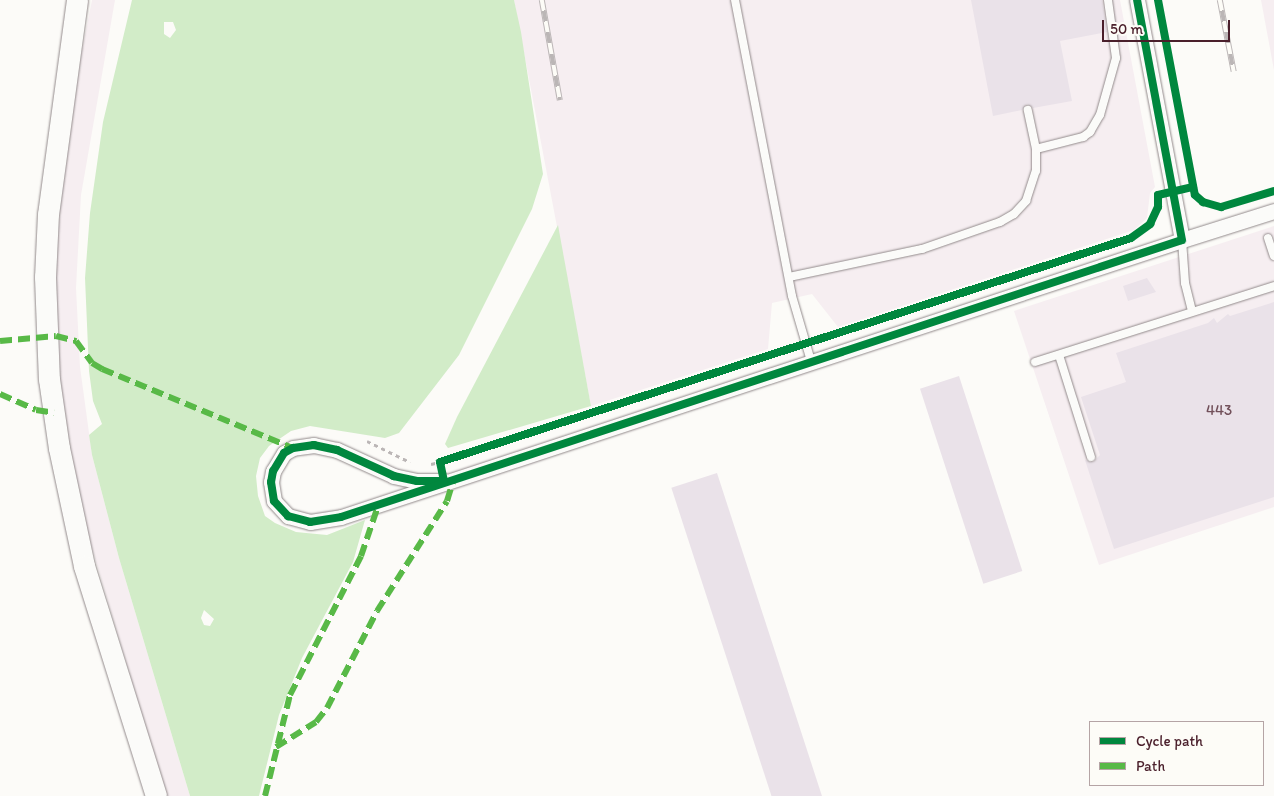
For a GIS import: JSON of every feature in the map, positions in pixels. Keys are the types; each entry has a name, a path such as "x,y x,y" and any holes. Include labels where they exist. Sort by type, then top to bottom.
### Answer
{"street":[{"path":"77,0 48,214 45,278 49,379 59,448 84,566 156,796"},
{"path":"1137,0 1182,240"},
{"path":"444,482 417,481 394,476 337,450 314,445 293,448 284,453 273,471 271,492 280,510 293,518 310,522 341,518 444,482 1274,211"}],"lane":[{"path":"734,0 789,277 812,361"},
{"path":"1036,149 1083,137 1090,132 1100,116 1116,58 1108,0"},
{"path":"789,277 922,249 1000,222 1026,200 1034,180 1036,149 1028,110"},
{"path":"1268,238 1274,256"},
{"path":"1182,240 1185,283 1192,311"},
{"path":"1035,362 1274,286"},
{"path":"1059,354 1091,458"}],"path":[{"path":"367,441 415,464"},
{"path":"428,465 449,459"},
{"path":"440,462 444,482"}],"shaded area":[{"path":"92,0 115,0 81,195 76,288 80,367 92,455 119,558 190,796 166,796 80,508 70,460 57,369 55,241 76,80"},
{"path":"514,0 1120,0 1155,187 1150,193 1147,218 1134,230 838,327 812,294 772,303 768,349 591,406"},
{"path":"1261,0 1274,0 1274,70"},
{"path":"1274,226 1274,507 1099,565 1014,311"}],"green space":[{"path":"132,0 514,0 521,32 543,174 532,209 459,355 399,433 385,438 310,426 291,431 269,446 260,458 256,476 258,496 265,516 275,523 296,532 327,535 365,520 353,562 302,658 279,715 259,796 190,796 119,558 92,455 89,435 102,424 93,401 89,371 85,278 90,213 103,122","holes":["164,22 173,22 176,30 170,38 164,34","204,610 214,619 210,626 204,625 201,618"]},
{"path":"558,225 591,406 448,448 445,444 457,417"}],"building":[{"path":"971,0 1102,0 1107,32 1060,41 1072,101 1033,108 1027,104 1022,110 993,116"},
{"path":"1147,278 1156,292 1128,301 1123,286"},
{"path":"1274,302 1274,497 1114,549 1085,460 1093,462 1100,455 1081,397 1126,382 1116,353 1208,323 1214,318 1217,323 1228,314 1230,316"},
{"path":"959,376 1022,571 983,584 920,389"},
{"path":"717,473 822,796 771,796 671,488"}],"railway":[{"path":"542,0 560,100"},
{"path":"1220,0 1234,72"}],"marked path":[{"path":"0,341 56,336 76,341 92,363 102,369 293,448"},
{"path":"0,394 36,410 54,413"},
{"path":"276,747 316,722 327,708 377,611 447,501 454,478"},
{"path":"265,796 290,695 361,556 378,506"}],"cycle path":[{"path":"444,481 417,481 394,476 337,450 314,445 293,448 284,453 273,471 271,482 274,501 288,516 310,522 341,517 1182,240 1137,0"},
{"path":"1158,0 1195,195 1203,202 1221,207 1274,191"},
{"path":"444,481 440,462 1131,238 1150,224 1158,207 1158,195 1193,187"}]}
